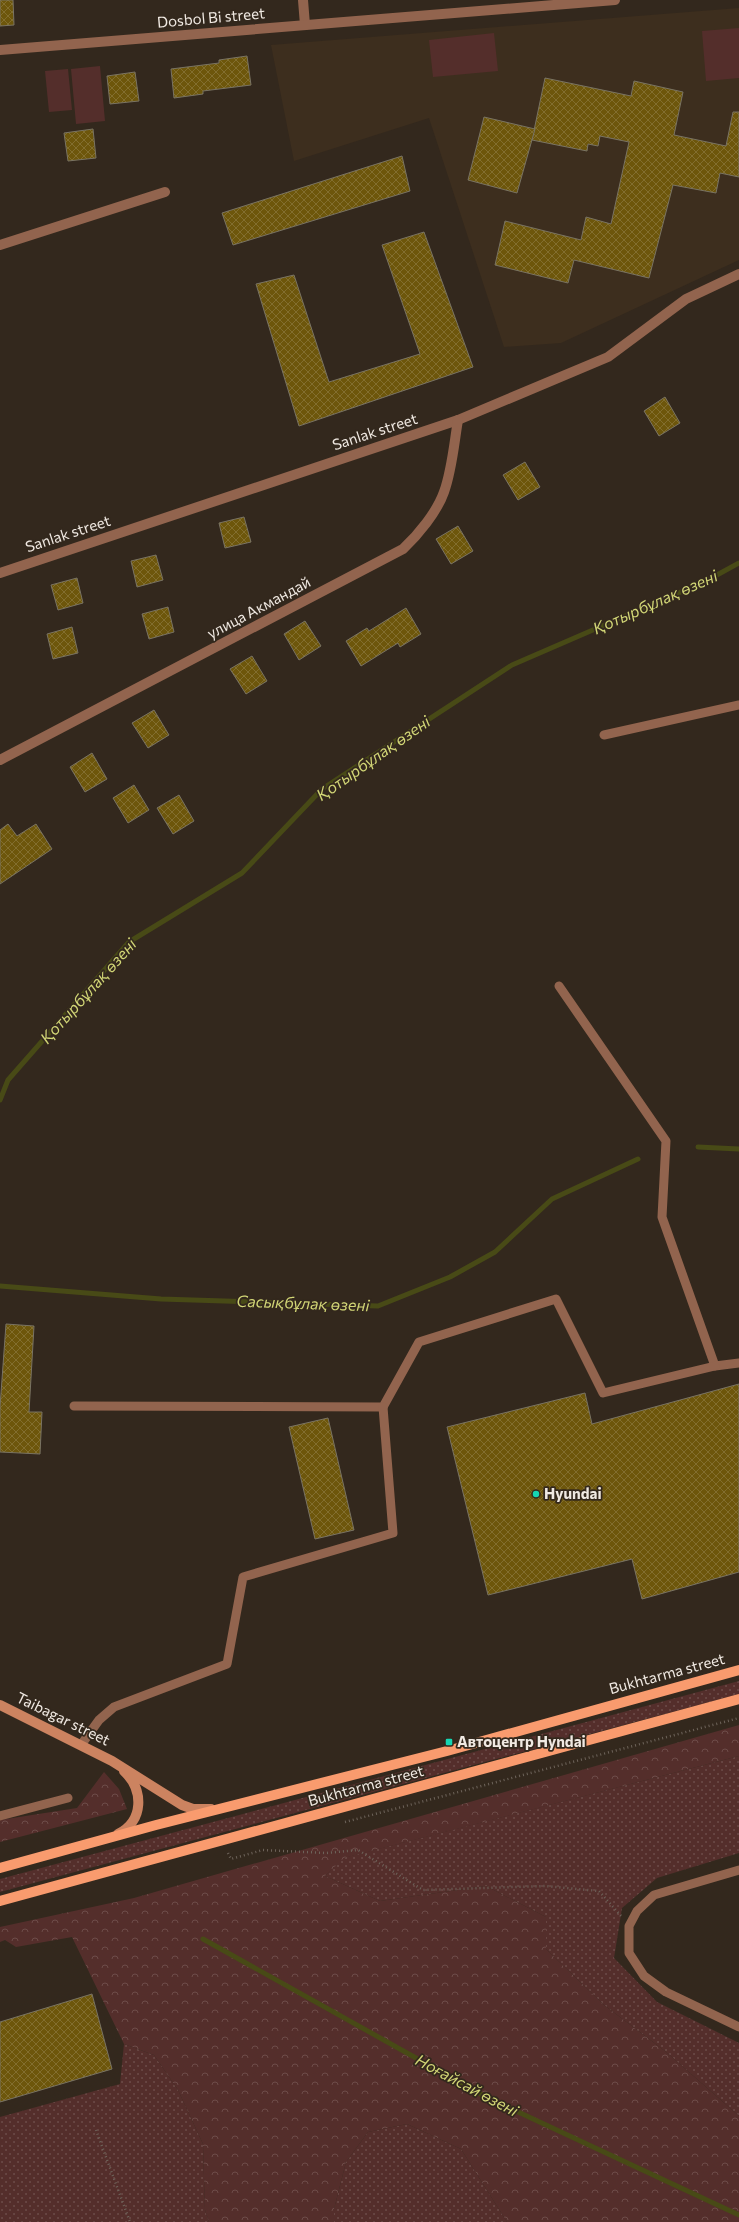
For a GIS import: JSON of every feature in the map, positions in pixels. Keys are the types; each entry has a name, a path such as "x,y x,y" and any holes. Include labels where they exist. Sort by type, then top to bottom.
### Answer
{"main road":[{"name":"Bukhtarma street","path":"0,1868 218,1809 447,1751 739,1670"},
{"name":"Bukhtarma street","path":"0,1901 739,1699"},
{"name":"Taibagar street","path":"0,1705 112,1761"},
{"path":"112,1761 182,1805 193,1809 218,1809"},
{"path":"108,1838 129,1827 139,1811 139,1797 134,1785 127,1774 112,1761"}],"street":[{"path":"303,0 305,25"},
{"name":"Dosbol Bi street","path":"0,50 615,0"},
{"path":"0,245 165,192"},
{"name":"Sanlak street","path":"0,573 458,420 608,357 686,299 739,274"},
{"name":"улица Акмандай","path":"0,760 403,550 418,535 443,495 448,480 458,420"}],"lane":[{"path":"604,735 739,705"},
{"path":"558,986 666,1141 662,1217 715,1366"},
{"path":"81,1745 99,1720 114,1707 227,1664 243,1577 393,1533 383,1407 419,1342 556,1299 602,1393 715,1366 739,1363"},
{"path":"74,1406 383,1407"},
{"path":"0,1816 68,1798"},
{"path":"739,1870 654,1895 637,1911 629,1926 629,1953 644,1976 666,1992 739,2027"}],"path":[{"path":"343,1823 739,1718"},
{"path":"228,1853 231,1859 263,1850 326,1852 358,1850 423,1890 545,1886 599,1891 629,1926"},
{"path":"221,1855 236,1851"},
{"path":"96,2130 130,2222"}],"shaded area":[{"path":"739,8 739,260 561,343 504,347 429,118 294,161 271,45"}],"green space":[{"path":"739,28 739,78 706,81 702,31"},
{"path":"494,33 498,71 433,77 429,40"},
{"path":"100,66 105,121 76,124 71,69"},
{"path":"68,69 72,110 49,112 45,71"},
{"path":"739,1681 739,1694 0,1892 0,1879"},
{"path":"739,1725 739,1756 344,1858 325,1876 380,1901 486,1886 546,1917 546,1949 604,2005 665,2051 739,2116 739,2222 507,2222 461,2149 407,2124 368,2132 346,2162 334,2209 334,2222 209,2222 205,2210 203,2144 178,2090 154,2055 124,2044 72,1937 16,1947 5,1940 0,1942 0,1927 134,1898"},
{"path":"739,1756 739,1853 657,1878 622,1908 614,1958 657,2002 739,2043 739,2116 665,2051 604,2005 546,1949 546,1917 486,1886 380,1901 325,1876 343,1858"},
{"path":"104,1772 119,1789 127,1809 0,1842 0,1820 77,1808"},
{"path":"124,2044 154,2055 178,2090 203,2144 205,2210 209,2222 0,2222 0,2117 120,2084"},
{"path":"407,2124 461,2149 507,2222 334,2222 334,2209 346,2162 368,2132"}],"building":[{"path":"0,0 13,0 14,25 0,26"},
{"path":"247,56 251,85 203,91 203,94 174,98 171,69 219,63 219,60"},
{"path":"135,72 139,101 110,104 107,76"},
{"path":"545,78 631,96 634,81 683,92 674,135 726,146 733,112 739,112 739,177 720,173 716,193 673,185 649,278 574,260 568,283 495,265 505,221 581,240 586,217 611,224 629,142 600,136 598,146 588,144 587,151 532,140"},
{"path":"484,117 535,129 517,193 468,180"},
{"path":"93,129 96,158 68,161 64,133"},
{"path":"402,156 410,191 233,245 222,213"},
{"path":"424,232 473,367 299,426 256,284 294,275 329,382 420,354 382,245"},
{"path":"665,397 680,423 659,436 644,411"},
{"path":"525,462 540,487 518,500 503,475"},
{"path":"244,517 251,542 225,548 219,523"},
{"path":"458,526 473,551 451,564 436,539"},
{"path":"156,555 163,580 137,587 131,561"},
{"path":"77,578 83,603 58,610 51,585"},
{"path":"168,607 174,632 149,639 142,614"},
{"path":"406,608 421,634 400,647 398,643 361,666 346,641 367,628 369,631"},
{"path":"305,621 321,646 299,660 284,634"},
{"path":"72,627 78,653 53,659 47,634"},
{"path":"252,656 267,681 246,694 230,669"},
{"path":"154,710 169,735 148,748 132,723"},
{"path":"92,753 107,779 85,792 70,767"},
{"path":"134,785 149,810 128,823 113,798"},
{"path":"179,795 194,821 173,834 157,808"},
{"path":"8,824 17,836 36,824 52,849 0,884 0,830"},
{"path":"6,1324 34,1326 29,1412 42,1412 40,1454 0,1452 0,1407"},
{"path":"739,1384 739,1572 642,1599 632,1559 488,1595 447,1427 585,1393 592,1424"},
{"path":"328,1418 354,1530 315,1539 289,1427"},
{"path":"92,1994 112,2069 0,2102 0,2022"}],"waterway":[{"name":"Қотырбұлақ өзені","path":"0,1100 8,1080 129,942 242,873 322,789 512,665 706,581 739,563"},
{"name":"Сасықбұлақ өзені","path":"698,1147 739,1149"},
{"name":"Сасықбұлақ өзені","path":"0,1286 161,1299 378,1306 450,1277 495,1252 552,1199 638,1159"},
{"name":"Ноғайсай өзені","path":"203,1939 484,2096 739,2215"}],"place":[{"name":"Hyundai","path":"536,1494"},
{"name":"Автоцентр Hyndai","path":"449,1742"}]}
